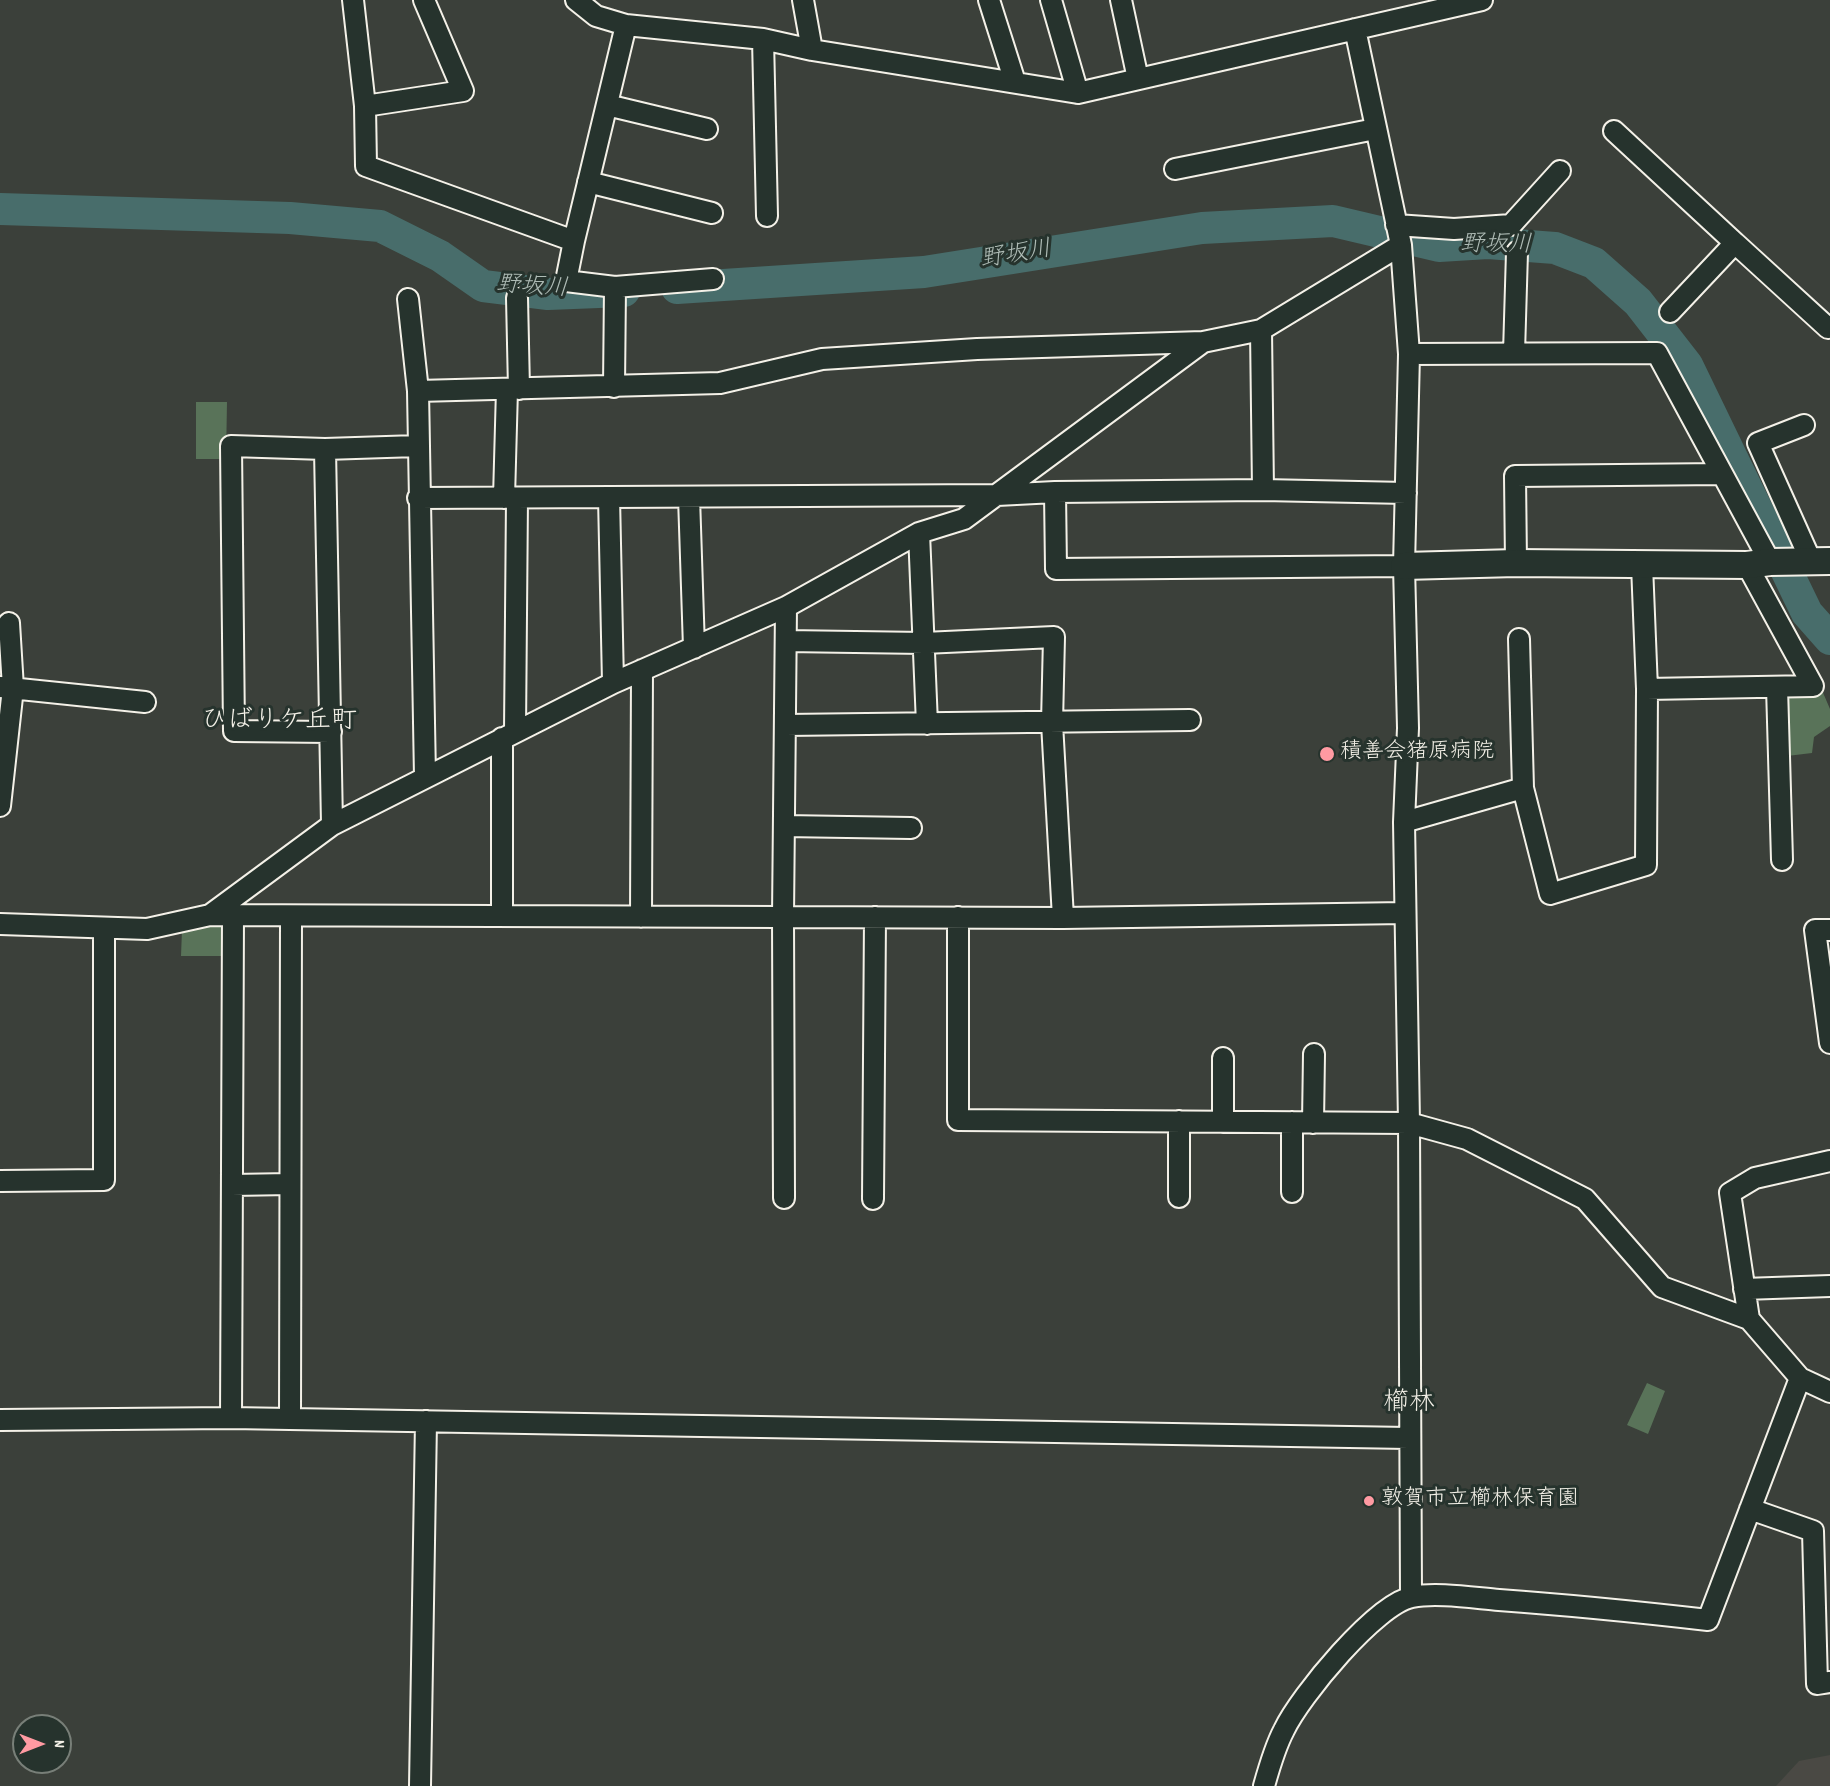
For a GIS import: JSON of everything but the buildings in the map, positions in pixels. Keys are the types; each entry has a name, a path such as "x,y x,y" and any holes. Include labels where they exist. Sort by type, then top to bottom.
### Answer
{"street":[{"path":"353,0 365,106 366,166 574,241"},
{"path":"365,106 463,91 424,0"},
{"path":"576,0 596,16 626,25 763,39 812,50 1078,93 1355,30 1412,9 1482,0"},
{"path":"803,0 812,50"},
{"path":"990,0 1015,82"},
{"path":"1051,0 1078,93"},
{"path":"1121,0 1138,79"},
{"path":"626,25 566,281 615,287 713,279"},
{"path":"1355,30 1401,245 1409,354 1404,566 1408,728 1404,822 1409,1123 1408,1438 1411,1597"},
{"path":"763,39 767,216"},
{"path":"607,105 706,129"},
{"path":"1175,169 1375,129"},
{"path":"1614,131 1828,328 1830,326"},
{"path":"1396,225 1454,229 1512,225 1560,171"},
{"path":"588,182 712,213"},
{"path":"1670,312 1735,243"},
{"path":"418,391 720,383 822,359 977,349 1203,342 1261,330 1401,245"},
{"path":"1514,353 1517,252"},
{"path":"614,387 615,287"},
{"path":"502,916 517,297"},
{"path":"408,299 418,391 417,446 425,777"},
{"path":"1261,330 1263,490"},
{"path":"210,915 332,825 508,734 613,683 786,607 919,533 964,519 1203,342"},
{"path":"1409,354 1657,353 1722,474 1813,686 1647,689"},
{"path":"1055,492 1056,569 1516,563 1642,565 1821,561 1758,443 1804,425"},
{"path":"331,732 234,731 231,446 326,449 417,446"},
{"path":"326,449 332,825"},
{"path":"1516,563 1515,476 1722,474"},
{"path":"418,498 997,495 1055,492 1263,490 1406,493"},
{"path":"609,497 613,683"},
{"path":"689,497 694,648"},
{"path":"919,533 927,724"},
{"path":"1519,639 1523,788 1550,894 1646,865 1647,689 1642,565"},
{"path":"784,1198 783,917 786,607"},
{"path":"0,806 9,623"},
{"path":"786,641 924,643 1054,637 1052,723 1063,918"},
{"path":"641,917 642,670"},
{"path":"1777,687 1782,860"},
{"path":"6,688 145,702"},
{"path":"786,725 1190,720"},
{"path":"1404,822 1523,788"},
{"path":"784,826 911,828"},
{"path":"0,924 147,929 210,915 1063,918 1405,913"},
{"path":"231,1418 233,915"},
{"path":"290,1419 291,916"},
{"path":"873,1198 875,917"},
{"path":"958,917 958,1120 1409,1123 1467,1139 1585,1199 1662,1287 1749,1319 1800,1378 1830,1392"},
{"path":"0,1181 104,1180 104,928"},
{"path":"1830,930 1815,930 1830,1043"},
{"path":"1313,1123 1314,1054"},
{"path":"1223,1058 1223,1122"},
{"path":"1179,1121 1179,1197"},
{"path":"1292,1122 1292,1192"},
{"path":"1749,1319 1730,1193 1755,1178 1830,1161"},
{"path":"232,1185 290,1184"},
{"path":"1744,1289 1830,1286"},
{"path":"1264,1786 1284,1730 1307,1693 1332,1663 1382,1614 1411,1597 1458,1597 1581,1606 1708,1620 1800,1378"},
{"path":"0,1420 231,1418 1408,1438"},
{"path":"420,1786 426,1421"},
{"path":"1750,1509 1813,1531 1817,1684 1830,1682"}],"shaded area":[{"path":"1830,1755 1830,1786 1776,1786 1799,1761"}],"green space":[{"path":"196,402 227,402 226,459 196,459"},
{"path":"1821,688 1830,709 1830,726 1814,737 1812,753 1787,756 1785,698 1792,689"},
{"path":"207,921 223,924 223,956 181,956 182,930"},
{"path":"1647,1383 1665,1391 1648,1434 1627,1425"}],"waterway":[{"name":"野坂川","path":"0,209 290,218 380,226 440,256 483,286 548,294 624,291"},
{"name":"野坂川","path":"677,288 924,272 1202,228 1333,221 1439,246 1488,243 1555,248 1594,263 1638,302 1687,365 1807,613 1830,639"}],"place":[{"name":"積善会猪原病院","path":"1327,754"},
{"name":"敦賀市立櫛林保育園","path":"1369,1501"}],"district":[{"name":"ひばりケ丘町","path":"279,723"},
{"name":"櫛林","path":"1409,1405"}]}
